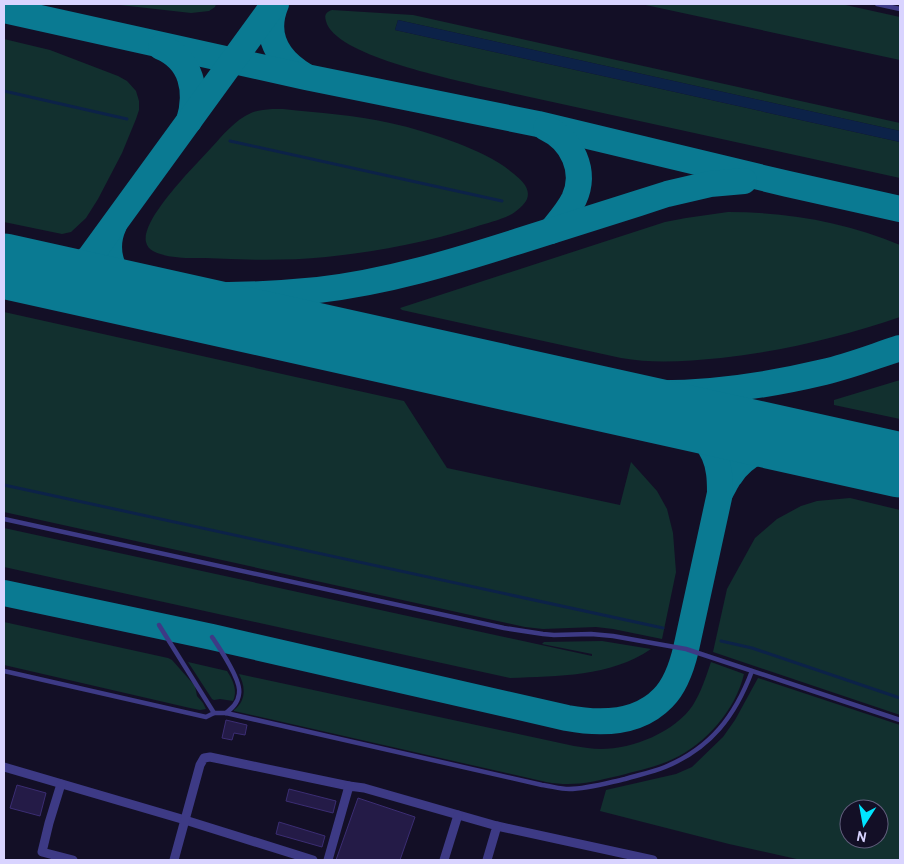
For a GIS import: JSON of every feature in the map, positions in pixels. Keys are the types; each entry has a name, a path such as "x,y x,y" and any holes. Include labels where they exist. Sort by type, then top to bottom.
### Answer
{"street":[{"path":"174,860 200,765 204,758 207,757 364,788 497,826 653,860"},
{"path":"4,767 313,860"},
{"path":"61,784 41,856 73,860"},
{"path":"328,860 349,786"},
{"path":"444,860 458,815"},
{"path":"487,860 497,826"}],"lane":[{"path":"877,4 900,9"},
{"path":"4,519 504,628 554,635 591,634 634,639 686,649 900,720"},
{"path":"159,625 214,713"},
{"path":"212,637 239,684 238,700 226,713"},
{"path":"4,671 206,717 214,713 226,713 542,785 569,789 636,776 663,768 694,752 706,744 728,718 742,694 752,671"}],"green space":[{"path":"111,4 216,4 209,11 191,13"},
{"path":"641,4 841,4 900,17 900,60"},
{"path":"332,10 413,15 900,123 900,131 398,20 395,30 900,142 900,178 480,86 420,71 370,54 349,44 334,33 326,21 326,14"},
{"path":"4,39 50,50 118,76 127,81 136,91 139,110 122,153 86,218 71,232 62,234 4,222"},
{"path":"272,109 377,120 416,129 449,140 487,156 508,169 525,185 528,191 527,199 514,213 494,221 420,242 345,255 281,260 185,258 159,254 150,249 146,242 149,226 160,207 185,176 225,133 245,116 253,112"},
{"path":"728,212 794,216 837,224 900,245 900,317 834,337 789,347 721,358 659,361 621,358 402,310 400,308 665,222"},
{"path":"4,312 404,401 447,468 620,505 631,462 657,491 667,509 673,533 676,572 662,639 596,627 543,629 525,627 4,512"},
{"path":"900,380 900,419 834,405 834,400"},
{"path":"850,498 900,510 900,715 713,652 727,589 755,538 777,519 801,506 817,501"},
{"path":"4,528 592,656 592,654 542,644 544,642 602,641 651,649 635,658 601,670 565,675 510,678 4,567"},
{"path":"4,622 168,658 195,686 197,696 206,709 190,708 4,665"},
{"path":"188,662 227,671 234,686 233,701 212,699"},
{"path":"711,662 744,674 740,687 727,712 708,735 685,752 666,762 618,776 582,783 546,782 234,711 241,702 244,693 243,683 239,674 574,746 598,749 613,748 626,746 652,737 676,723 693,705 701,690"},
{"path":"758,678 900,725 900,860 801,860 729,844 600,811 606,790 676,774 692,767 723,737 735,720"}],"water":[{"path":"398,20 900,131 900,142 395,30"}],"building":[{"path":"226,720 247,725 245,735 234,733 232,740 222,738"},
{"path":"17,785 46,793 40,816 10,808"},
{"path":"289,789 336,801 333,813 286,801"},
{"path":"358,798 415,817 400,860 336,860"},
{"path":"279,822 325,836 322,847 276,834"}],"waterway":[{"path":"4,91 127,119"},
{"path":"230,141 502,201"},
{"path":"4,485 663,628"},
{"path":"721,641 752,648 900,698"}],"taxiway":[{"path":"42,275 56,274 68,270 80,265 90,257 274,4"},
{"path":"276,4 271,26 276,46 287,62 305,76"},
{"path":"4,10 306,77 538,124 900,209"},
{"path":"161,47 180,60 190,78 193,99 189,121"},
{"path":"546,128 555,133 570,148 578,167 579,178 574,199 551,231"},
{"path":"66,280 151,292 202,295 240,295 318,290 395,277 445,264 667,194 710,184 744,181"},
{"path":"114,225 109,245 112,264 122,281 138,294"},
{"path":"519,381 627,392 689,393 757,385 824,372 900,348"},
{"path":"4,593 212,637 567,718 605,721 630,717 653,707 671,688 678,675 686,649 720,493 717,463 704,438 681,420 643,408"},
{"path":"720,493 739,465 749,456 760,451 772,447 785,446 824,448"}],"runway":[{"path":"4,266 900,465"}]}
